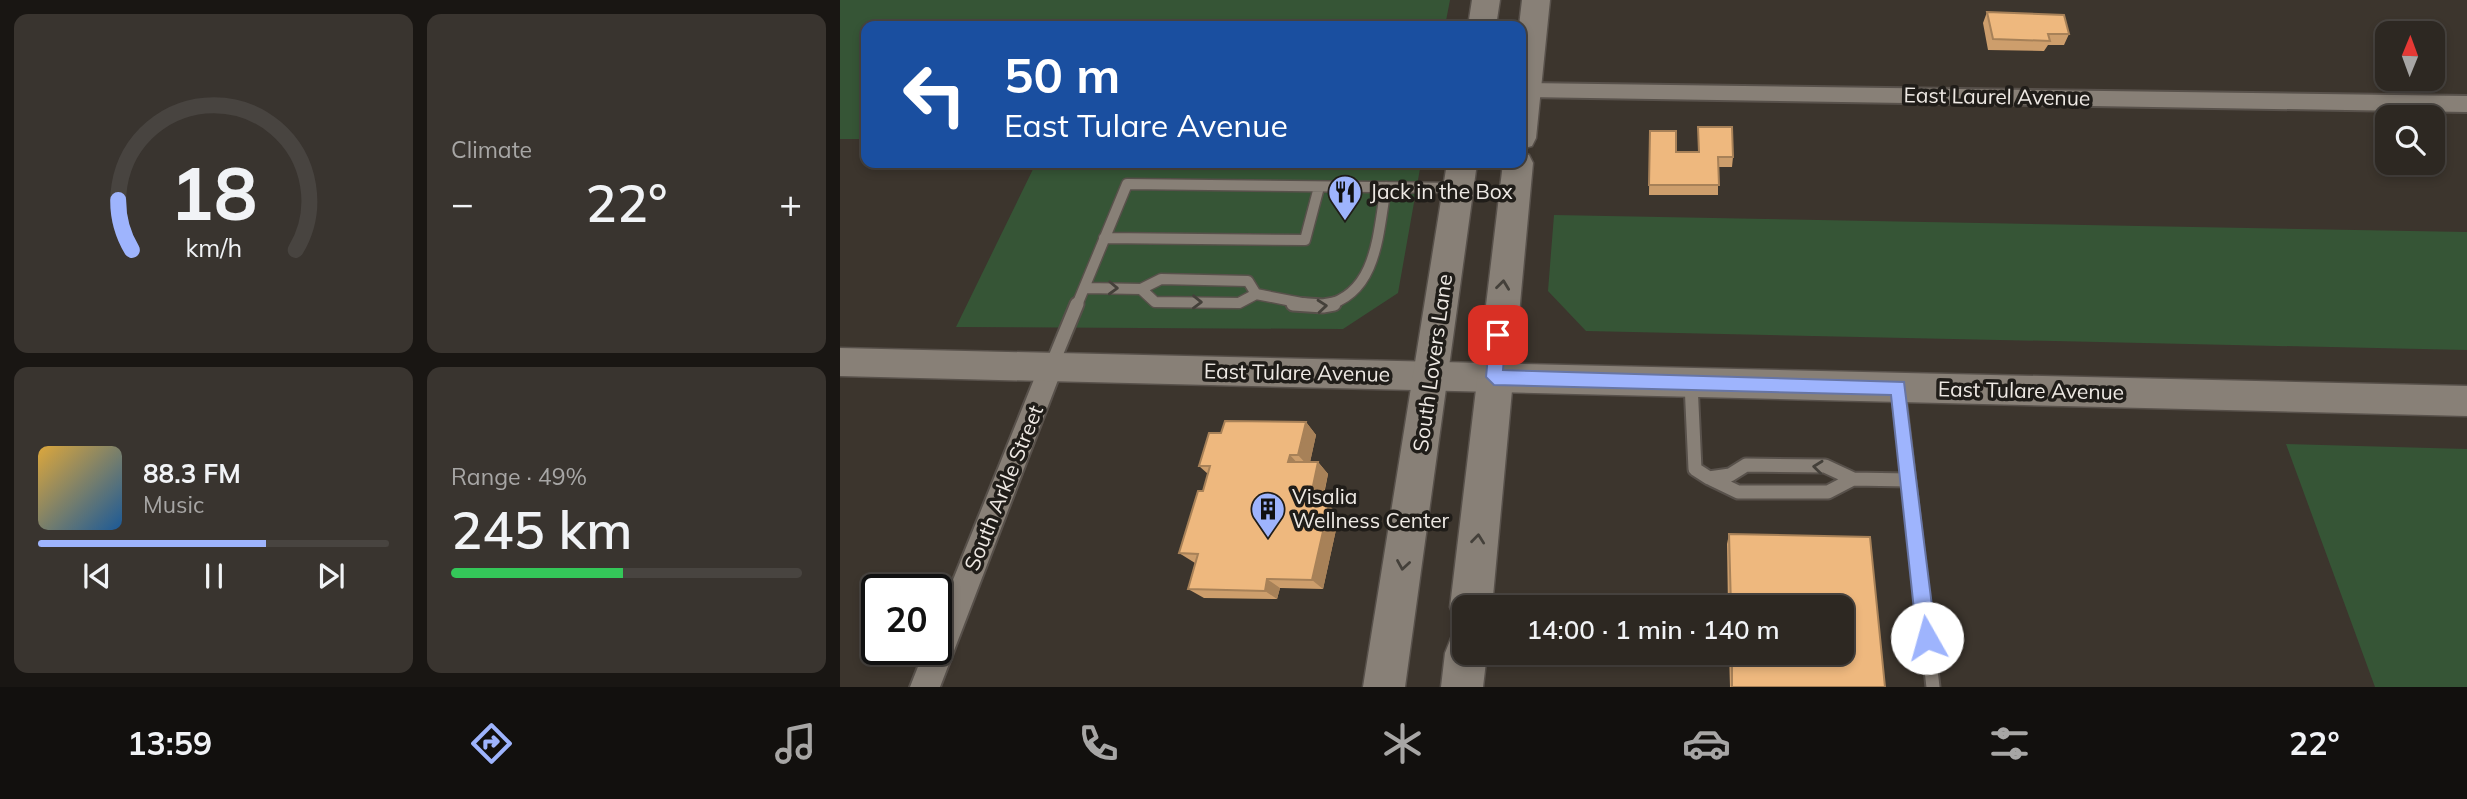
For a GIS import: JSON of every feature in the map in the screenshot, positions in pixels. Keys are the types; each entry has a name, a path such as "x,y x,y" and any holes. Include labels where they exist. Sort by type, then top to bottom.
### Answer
{"main road":[{"path":"1483,21 1486,0"},
{"path":"1526,98 1536,0"},
{"path":"1472,595 1517,168"},
{"name":"South Lovers Lane","path":"1384,687 1460,175"},
{"path":"1462,687 1465,665"}],"street":[{"name":"East Laurel Avenue","path":"1527,90 2467,104"},
{"name":"East Tulare Avenue","path":"840,362 2467,401"},
{"name":"South Arkle Street","path":"925,687 1051,367"}],"lane":[{"path":"1051,367 1127,184 1386,187 1460,175"},
{"path":"1104,238 1306,240 1319,187"},
{"path":"1085,288 1141,289 1161,279 1248,281 1256,294 1292,306 1325,308 1352,298 1367,281 1386,187"},
{"path":"1141,289 1156,302 1239,303 1256,294"},
{"path":"1691,383 1692,453 1695,469 1738,492 1828,492 1853,480 1908,480"},
{"path":"1898,388 1933,687"},
{"path":"1709,478 1730,475 1746,465 1825,466 1853,480"}],"green space":[{"path":"840,0 1450,0 1446,21 861,21 861,139 840,139"},
{"path":"1034,168 1420,168 1398,293 1343,329 956,327"},
{"path":"1554,215 2467,232 2467,350 1586,331 1548,291"},
{"path":"2286,444 2467,449 2467,687 2375,687"}],"building":[{"path":"1987,12 2064,15 2069,34 2048,34 2050,41 1993,39"},
{"path":"1698,127 1732,127 1733,157 1718,157 1719,185 1649,185 1650,131 1676,131 1676,152 1699,152"},
{"name":"Visalia Wellness Center","path":"1225,421 1306,422 1298,455 1290,455 1288,462 1318,462 1309,505 1329,505 1312,580 1267,579 1265,591 1188,589 1198,554 1179,553 1198,491 1203,491 1210,466 1199,466 1209,433 1221,433"},
{"path":"1729,534 1870,537 1885,687 1732,687 1732,665 1854,665 1854,595 1731,595"}],"place":[{"name":"Jack in the Box","path":"1345,222"},
{"name":"Visalia Wellness Center","path":"1268,539"}],"route":[{"path":"1498,335 1494,377 1898,388 1927,638"}]}
